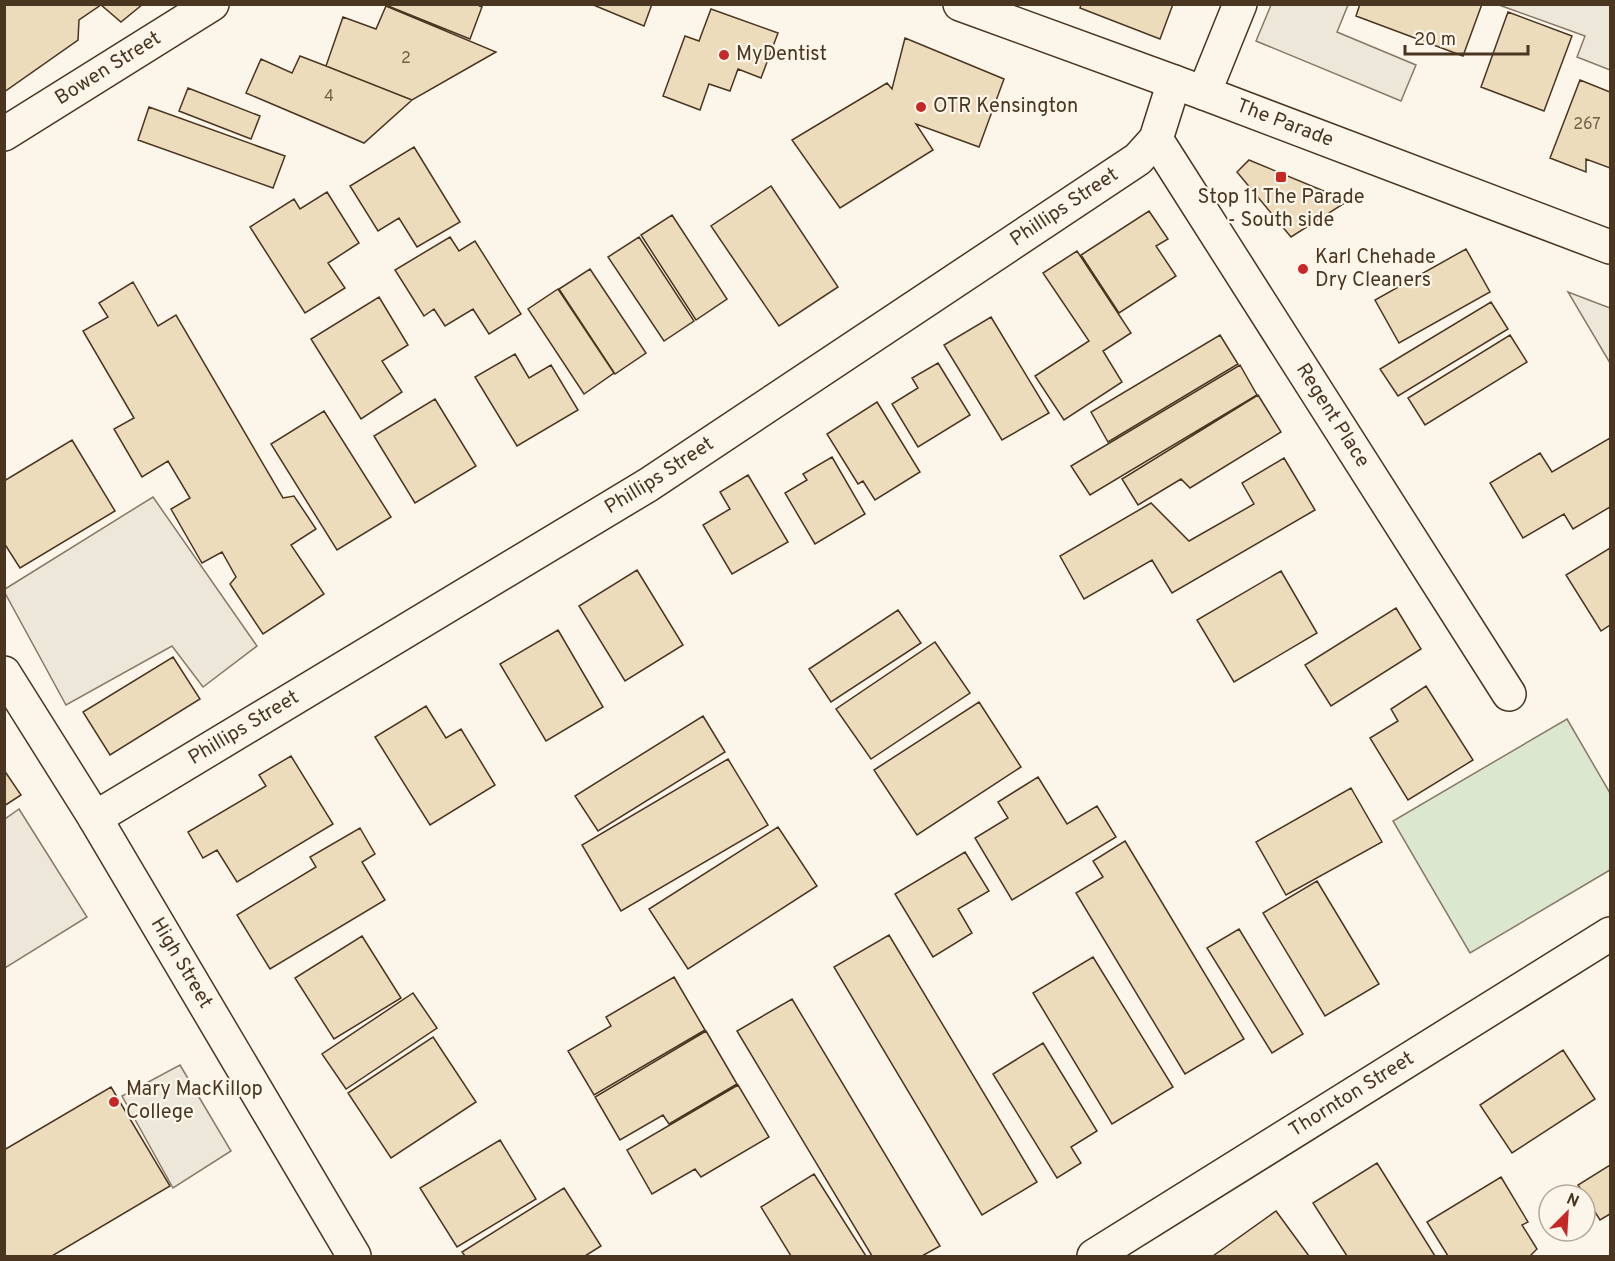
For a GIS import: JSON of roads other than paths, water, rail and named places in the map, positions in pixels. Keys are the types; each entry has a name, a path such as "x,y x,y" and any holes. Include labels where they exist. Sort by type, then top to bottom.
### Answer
{"street":[{"name":"Bowen Street","path":"4,134 212,4"},
{"name":"The Parade","path":"960,4 1204,93 1611,247"},
{"path":"1204,93 1240,4"},
{"name":"Phillips Street","path":"95,818 648,485 1138,159 1156,139 1174,82"},
{"name":"Regent Place","path":"1156,139 1509,694"},
{"name":"High Street","path":"4,673 95,818 354,1257"},
{"name":"Thornton Street","path":"1094,1257 1611,934"}],"place":[{"name":"MyDentist","path":"724,55"},
{"name":"OTR Kensington","path":"921,107"},
{"name":"Stop 11 The Parade - South side","path":"1281,177"},
{"name":"Karl Chehade Dry Cleaners","path":"1303,269"},
{"name":"Mary MacKillop College","path":"114,1102"}]}
